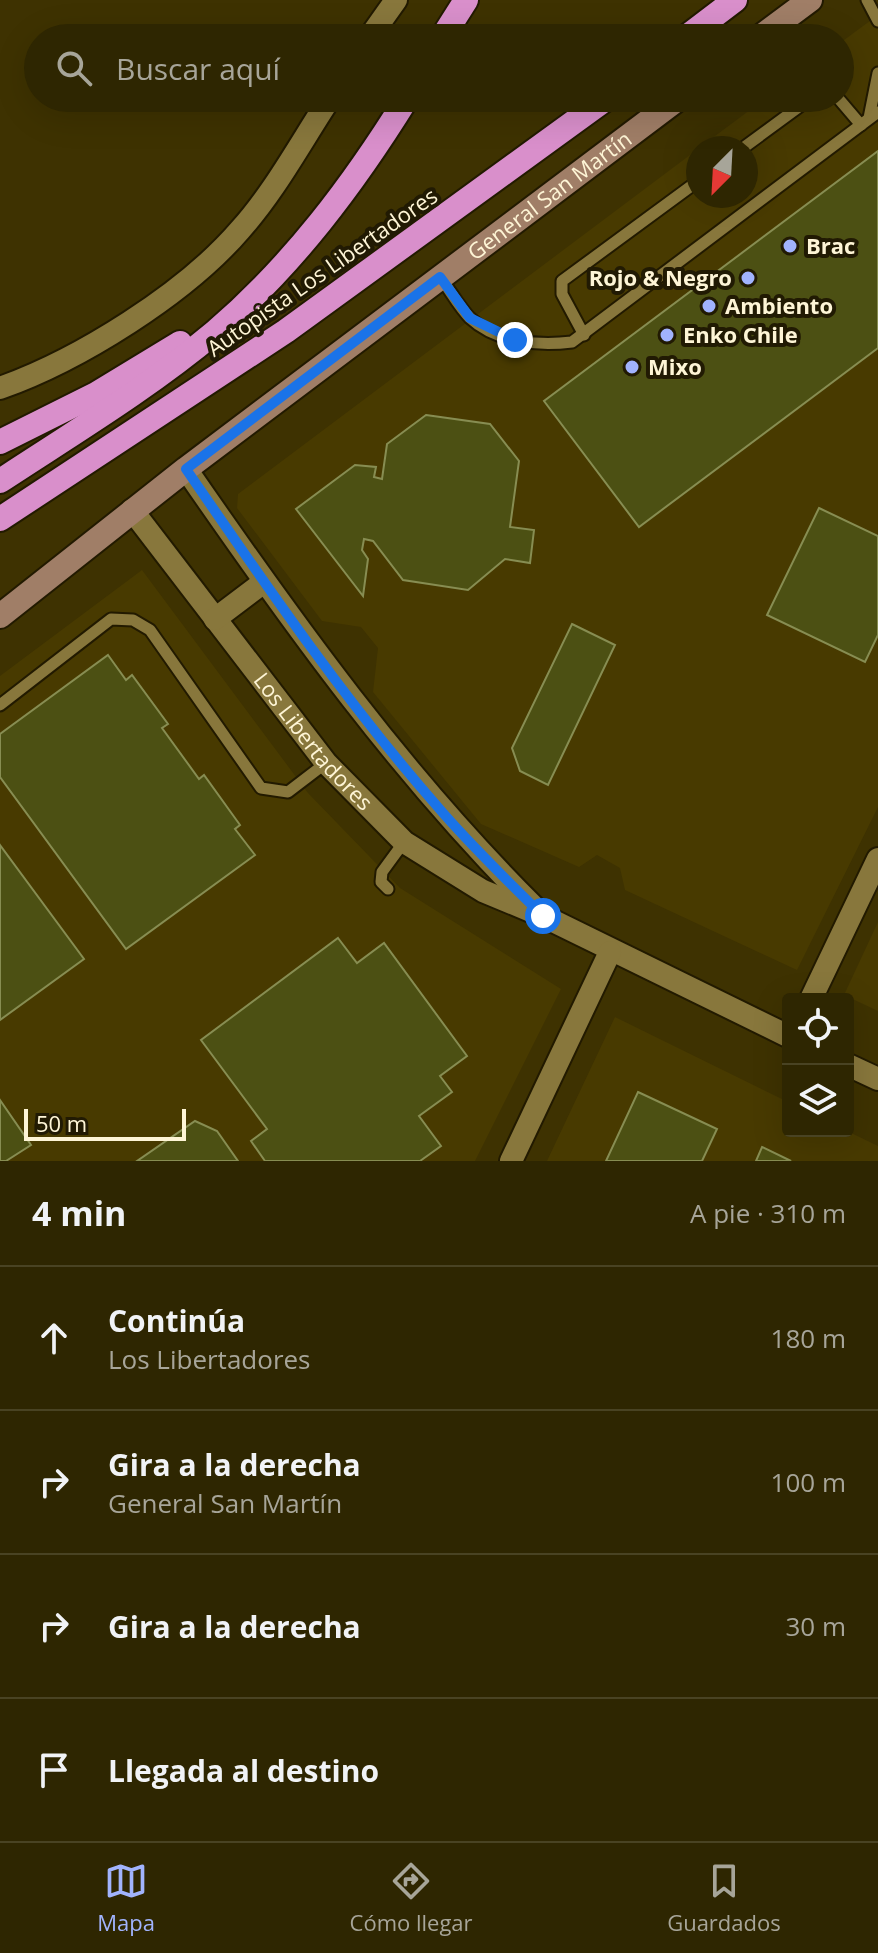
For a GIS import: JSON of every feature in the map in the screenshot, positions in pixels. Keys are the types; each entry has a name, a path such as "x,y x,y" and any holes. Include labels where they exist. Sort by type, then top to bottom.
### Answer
{"highway":[{"path":"451,24 466,0"},
{"path":"703,24 735,0"},
{"name":"Autopista Los Libertadores","path":"0,481 162,374 216,331 269,281 337,202 398,112"},
{"name":"Autopista Los Libertadores","path":"0,519 286,331 588,112"},
{"name":"Autopista Los Libertadores","path":"0,442 96,394 191,336 269,281"},
{"name":"Autopista Los Libertadores","path":"0,535 60,479"}],"street":[{"path":"379,24 396,0"},
{"path":"778,24 810,0"},
{"path":"0,388 65,361 207,264 256,210 321,112"},
{"name":"General San Martín","path":"0,616 132,510 660,112"},
{"name":"Los Libertadores","path":"186,469 264,582 437,806 543,916"},
{"name":"Los Libertadores","path":"132,510 326,763 404,842 469,883 782,1033"},
{"path":"215,619 264,582"},
{"path":"814,993 878,859"},
{"path":"511,1161 610,952"},
{"path":"854,1068 878,1079"}],"lane":[{"path":"867,0 878,21"},
{"path":"440,277 470,318 488,329 542,346 572,342 869,118 878,73"},
{"path":"758,137 792,112"},
{"path":"584,335 562,294 562,281 686,190"},
{"path":"0,705 111,619 133,620 150,630 261,788 288,792 326,763"},
{"path":"388,889 381,882 382,872 404,842"}],"shaded area":[{"path":"878,15 878,807 797,970 625,890 620,868 597,855 579,867 481,824 373,692 378,648 361,627 322,621 237,508 238,494 686,158 686,208 758,208 758,136 715,136 747,112 854,112 854,33"},
{"path":"142,570 308,793 400,888 561,989 475,1161 0,1161 0,676"},
{"path":"878,922 878,1011 854,1000 854,993 845,993"},
{"path":"615,1017 782,1099 782,1137 854,1137 854,1134 878,1146 878,1161 547,1161"}],"building":[{"path":"878,151 878,348 639,527 544,401"},
{"path":"426,415 490,424 519,461 510,527 534,530 530,563 505,559 468,590 403,580 373,541 364,539 362,550 368,559 363,596 296,509 355,465 376,467 374,477 382,479 387,444"},
{"path":"819,508 878,536 878,635 865,662 767,615"},
{"path":"572,624 615,645 548,785 520,771 512,748"},
{"path":"108,655 126,680 132,675 168,724 162,728 199,779 204,775 240,825 235,829 255,855 126,949 0,777 0,734"},
{"path":"0,845 84,959 0,1020"},
{"path":"338,938 357,963 384,943 467,1056 440,1076 452,1092 419,1116 441,1146 420,1161 265,1161 251,1141 267,1129 201,1040"},
{"path":"638,1092 717,1129 702,1161 606,1161"},
{"path":"0,1100 31,1145 6,1161 0,1161"},
{"path":"195,1121 217,1131 238,1161 137,1161"},
{"path":"762,1147 791,1161 756,1161"}],"place":[{"name":"Brac","path":"790,246"},
{"name":"Rojo & Negro","path":"748,278"},
{"name":"Ambiento","path":"709,306"},
{"name":"Enko Chile","path":"667,335"},
{"name":"Mixo","path":"632,367"}],"route":[{"path":"515,340 470,318 440,277 186,469 264,582 398,759 481,854 543,916"}]}
